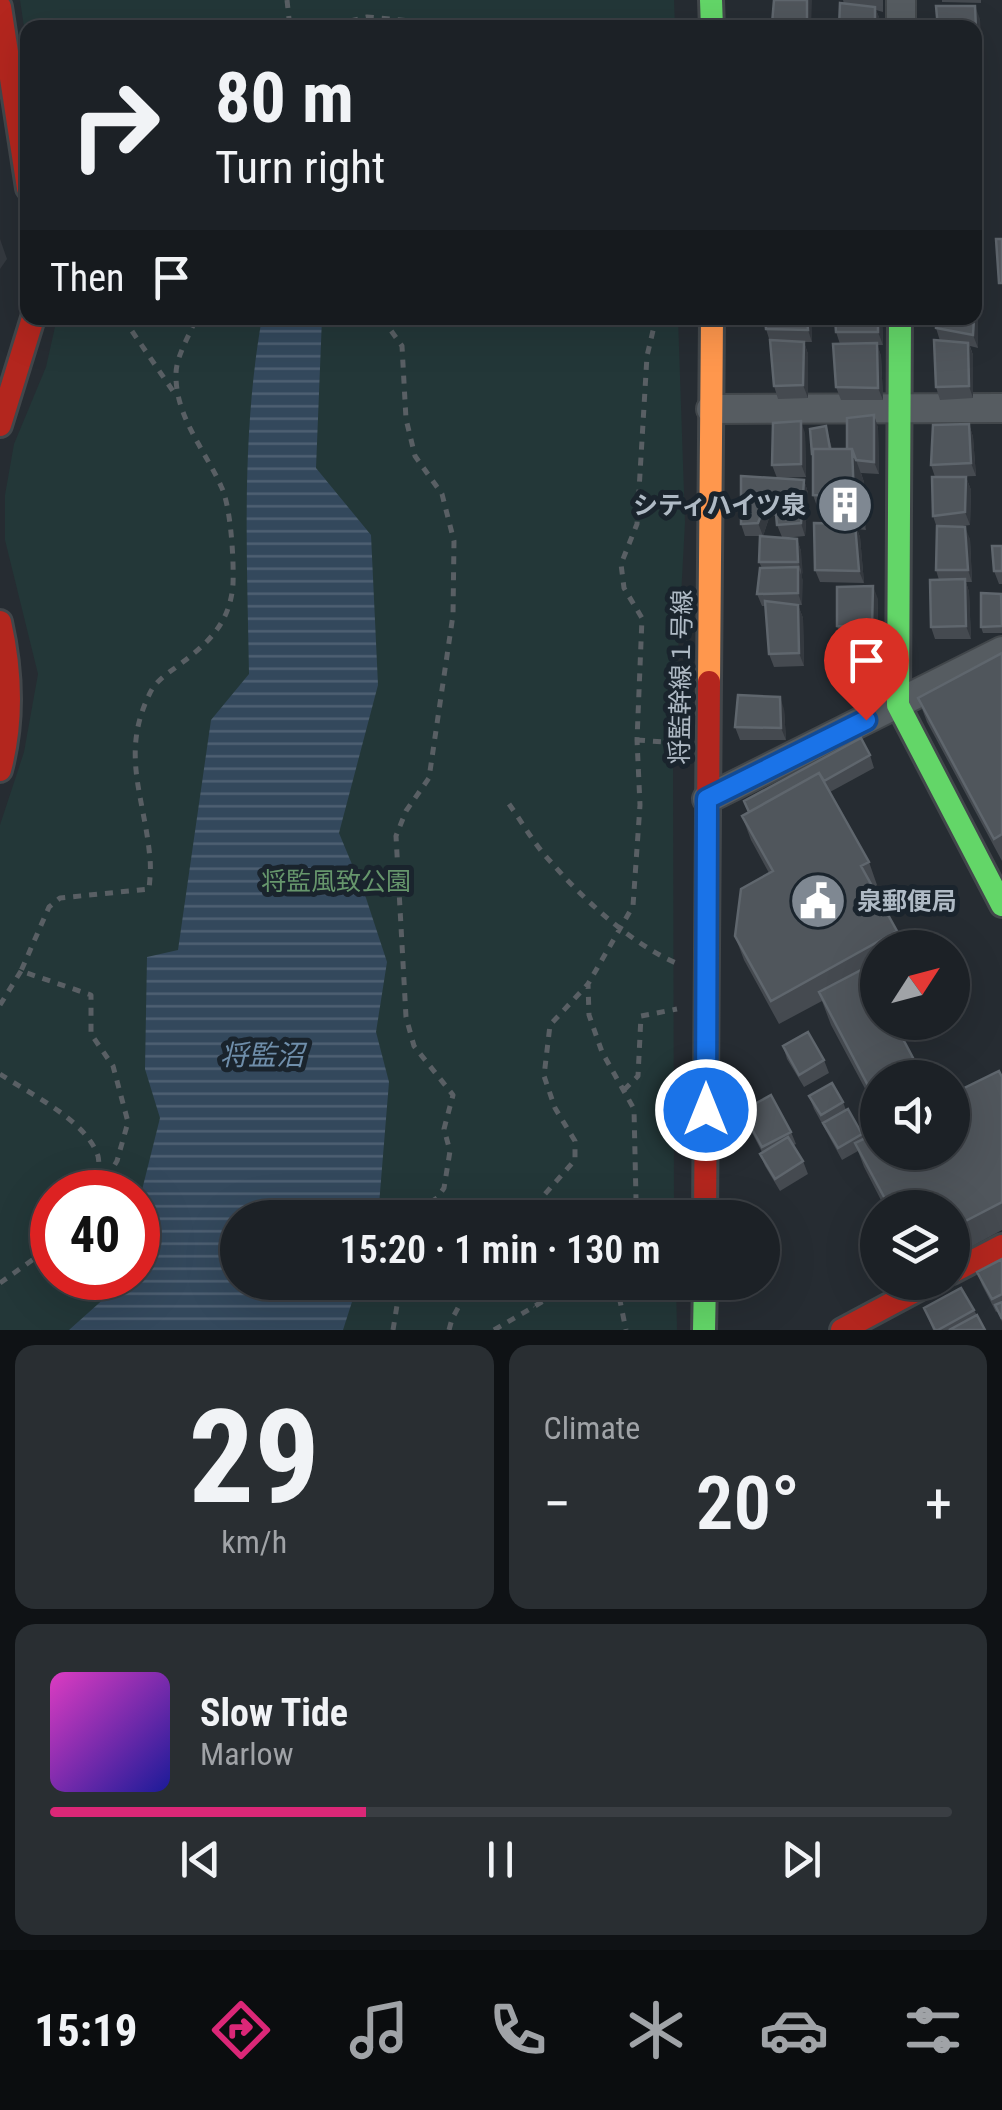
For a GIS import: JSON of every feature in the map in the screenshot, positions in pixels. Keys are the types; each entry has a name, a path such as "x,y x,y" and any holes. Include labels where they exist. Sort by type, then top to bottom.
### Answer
{"street":[{"path":"0,7 20,136"},
{"path":"0,425 31,325"},
{"name":"将監幹線１号線","path":"705,1200 712,325"},
{"path":"900,325 898,705 1002,905"},
{"path":"711,409 1002,408"},
{"path":"0,622 10,680 0,770"},
{"path":"707,799 1002,650"},
{"path":"970,1263 1002,1246"},
{"path":"704,1330 705,1300"},
{"path":"842,1330 898,1300"}],"path":[{"path":"351,20 367,16 409,20"},
{"path":"0,1005 21,971 48,907 60,898 149,889 150,860 136,783 134,735 150,691 221,627 233,586 230,523 223,488 177,397 128,325"},
{"path":"177,397 176,369 193,325"},
{"path":"387,325 402,346 406,419 416,456 442,494 454,541 453,615 429,778 406,811 396,836 406,1017 414,1046 453,1095 444,1129 450,1151 444,1188 433,1200"},
{"path":"540,1200 575,1160 575,1140 555,1108 544,1076 550,1025 588,984 634,906 640,804 637,740 642,618 624,588 621,564 637,524 646,356 654,325"},
{"path":"637,740 708,745"},
{"path":"510,804 548,860 620,930 655,954 706,976"},
{"path":"21,971 91,995 91,1034 113,1066 128,1122 111,1170"},
{"path":"588,984 589,1015 602,1052 634,1109 636,1200"},
{"path":"624,1090 638,1076 641,1016 706,1003"},
{"path":"0,1074 82,1130 98,1157 98,1170"},
{"path":"0,1283 30,1262"},
{"path":"394,1330 398,1300"},
{"path":"449,1330 462,1300"},
{"path":"529,1300 535,1307"},
{"path":"494,1330 547,1300"},
{"path":"620,1300 626,1330"}],"green space":[{"path":"20,0 674,0 675,20 23,20"},
{"name":"将監風致公園","path":"55,325 678,325 685,522 673,746 674,1200 220,1200 220,1300 676,1300 677,1330 0,1330 0,825 24,752 38,674 5,540 5,495 14,444 46,367"}],"water":[{"name":"将監沼","path":"261,325 322,325 316,468 371,535 378,685 339,833 387,962 376,1032 389,1082 379,1200 220,1200 220,1300 353,1300 343,1330 69,1330 102,1300 160,1300 160,1170 147,1170 160,1118 145,1069 147,957 178,950 211,720 249,674 251,406"}],"building":[{"path":"774,0 807,0 807,20 772,20"},
{"path":"840,3 875,7 875,20 839,20"},
{"path":"936,6 975,6 976,20 937,20"},
{"path":"996,239 1002,239 1002,283 999,283"},
{"path":"766,325 808,325 808,330 766,329"},
{"path":"836,325 878,325 878,332 836,332"},
{"path":"936,325 974,325 973,335"},
{"path":"770,340 804,342 803,385 774,386"},
{"path":"934,340 968,343 969,386 936,387"},
{"path":"877,343 878,388 836,387 833,344"},
{"path":"874,415 874,462 856,460 852,449 847,449 847,418"},
{"path":"801,421 801,464 772,465 773,423"},
{"path":"969,424 971,463 931,465 933,425"},
{"path":"826,426 830,449 813,449 812,454 810,429"},
{"path":"813,449 852,449 854,497 813,495"},
{"path":"741,476 804,480 801,523 777,525 775,503 766,503 758,523 741,524"},
{"path":"932,477 966,477 965,512 933,516"},
{"path":"814,523 855,524 859,571 815,570"},
{"path":"937,526 965,527 968,570 936,570"},
{"path":"760,536 797,539 798,562 759,562"},
{"path":"992,546 1002,546 1002,571 994,571"},
{"path":"798,567 798,593 757,594 760,568"},
{"path":"965,579 966,626 931,627 930,580"},
{"path":"873,586 872,628 837,626 837,587"},
{"path":"981,593 1001,594 1002,626 981,627"},
{"path":"765,601 798,605 799,653 769,654"},
{"path":"837,632 867,633 867,678 841,674"},
{"path":"1002,653 1002,834 994,839 918,698"},
{"path":"738,695 780,697 781,728 735,727"},
{"path":"861,738 870,755 824,781 819,773 749,812 744,801"},
{"path":"819,773 869,862 861,866 896,930 860,930 860,952 771,1001 735,936 741,889 773,871 742,816"},
{"path":"860,971 860,1040 904,1040 914,1060 860,1060 860,1070 819,992"},
{"path":"808,1032 824,1060 799,1075 783,1046"},
{"path":"999,1071 1002,1077 1002,1202 970,1219 970,1190 880,1190 870,1170 970,1170 970,1085"},
{"path":"832,1083 843,1102 821,1115 809,1096"},
{"path":"771,1095 791,1132 762,1147 742,1111"},
{"path":"848,1109 860,1135 838,1148 823,1123"},
{"path":"788,1137 803,1161 775,1179 760,1154"},
{"path":"1002,1259 1002,1294 992,1299 977,1272"},
{"path":"939,1300 968,1300 974,1310 935,1330 924,1308"},
{"path":"977,1315 985,1330 949,1330"}],"traffic: fast":[{"path":"711,0 712,20"},
{"path":"900,325 898,705 1002,905"},
{"path":"704,1330 705,1300"}],"traffic: slow":[{"path":"709,682 712,325"}],"traffic: jam":[{"path":"0,7 20,136"},
{"path":"0,425 31,325"},
{"path":"0,622 9,696 0,770"},
{"path":"705,1200 709,682"},
{"path":"970,1263 1002,1246"},
{"path":"842,1330 898,1300"}],"place":[{"name":"シティハイツ泉","path":"845,505"},
{"name":"泉郵便局","path":"818,901"}],"route":[{"path":"706,1110 707,799 866,720"}]}
